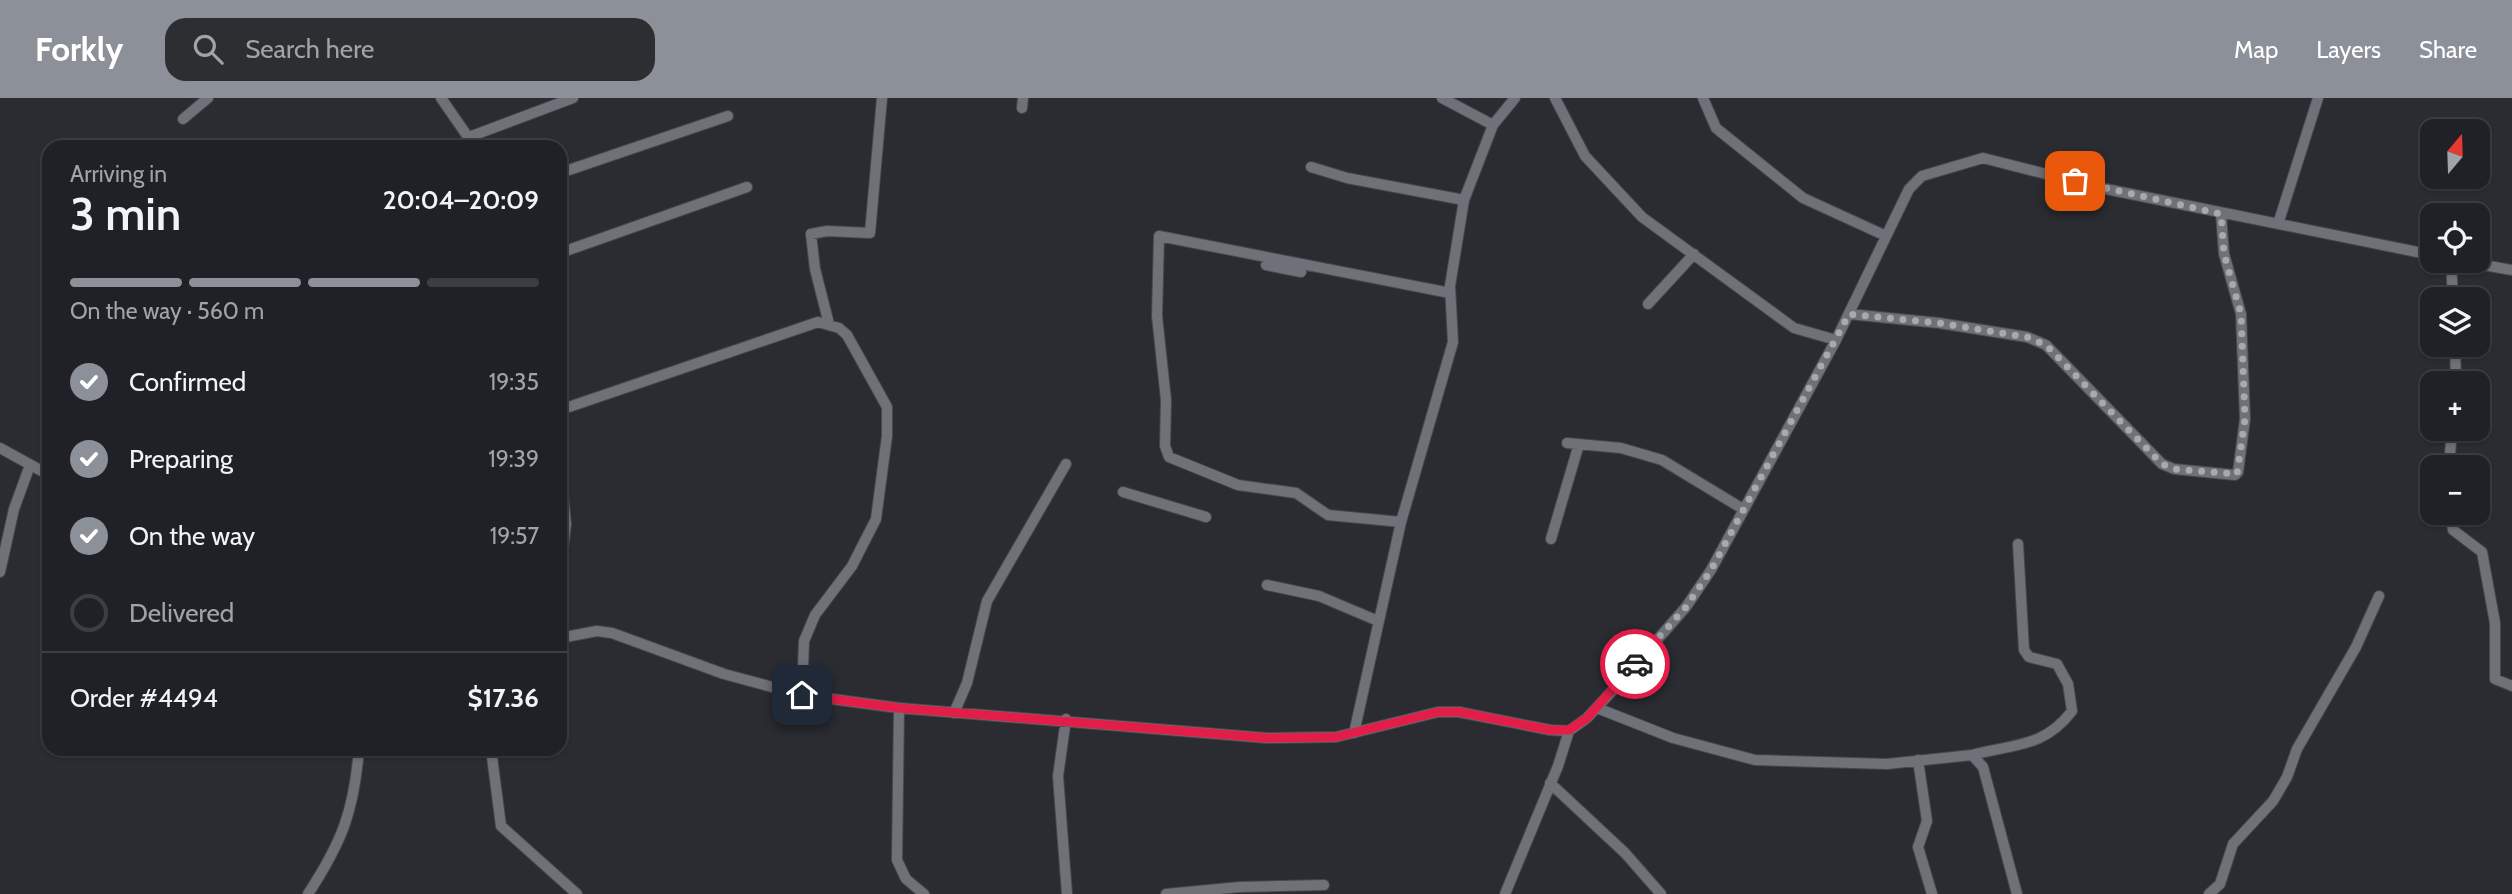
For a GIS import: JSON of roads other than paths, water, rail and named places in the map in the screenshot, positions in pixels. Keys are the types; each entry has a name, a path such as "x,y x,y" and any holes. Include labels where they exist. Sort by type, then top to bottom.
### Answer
{"street":[{"path":"183,119 208,98"},
{"path":"441,98 471,140"},
{"path":"477,140 573,98"},
{"path":"829,324 815,269 811,234 827,231 870,233 882,98"},
{"path":"1442,98 1493,125"},
{"path":"1354,733 1401,522 1451,355 1453,342 1450,293 1464,200 1493,125 1515,98"},
{"path":"1555,98 1585,156 1642,218 1794,328 1836,340"},
{"path":"1703,98 1716,128 1803,198 1885,236"},
{"path":"2278,224 2318,98"},
{"path":"567,171 728,116"},
{"path":"1506,894 1569,730 1597,708 1686,607 1711,570 1836,340 1909,189 1922,176 1983,158 2221,214 2420,253"},
{"path":"1311,167 1348,178 1464,200"},
{"path":"567,251 747,187"},
{"path":"1849,314 1939,323 2027,337 2054,353 2162,464 2174,469 2235,474 2238,472 2245,419 2241,314 2224,254 2221,214"},
{"path":"1401,522 1328,515 1296,493 1238,485 1169,457 1165,446 1166,400 1157,316 1159,236 1450,293"},
{"path":"1215,243 1272,267 1314,273"},
{"path":"1648,304 1694,254"},
{"path":"2490,266 2512,270"},
{"path":"567,408 818,322 839,328 854,345 883,398 889,417 876,519 852,566 815,615 804,641 802,695"},
{"path":"1551,538 1573,444 1621,448 1662,460 1743,509"},
{"path":"0,448 42,471"},
{"path":"954,713 967,683 986,601 1066,464"},
{"path":"0,572 14,509 30,465"},
{"path":"1123,492 1206,517"},
{"path":"2452,525 2453,530 2482,552 2495,623 2495,679 2512,686"},
{"path":"1597,708 1673,738 1755,760 1887,764 1972,755 2041,739 2059,729 2072,711 2068,684 2057,664 2029,657 2024,650 2018,544"},
{"path":"1267,585 1319,596 1378,621"},
{"path":"2209,894 2220,884 2233,844 2273,801 2287,777 2297,749 2356,647 2379,596"},
{"path":"567,637 597,631 612,633 724,674 802,695 899,708 1066,719 1267,738 1324,738 1438,712 1459,712 1550,730 1569,730"},
{"path":"899,708 897,860 906,879 924,894"},
{"path":"1066,719 1058,776 1067,894"},
{"path":"1972,755 1983,767 2017,894"},
{"path":"308,894 344,833 353,802 358,756"},
{"path":"492,756 501,826 577,894"},
{"path":"1918,760 1927,821 1918,847 1932,894"},
{"path":"1550,783 1625,853 1661,894"},
{"path":"1166,894 1240,887 1324,886"}]}
